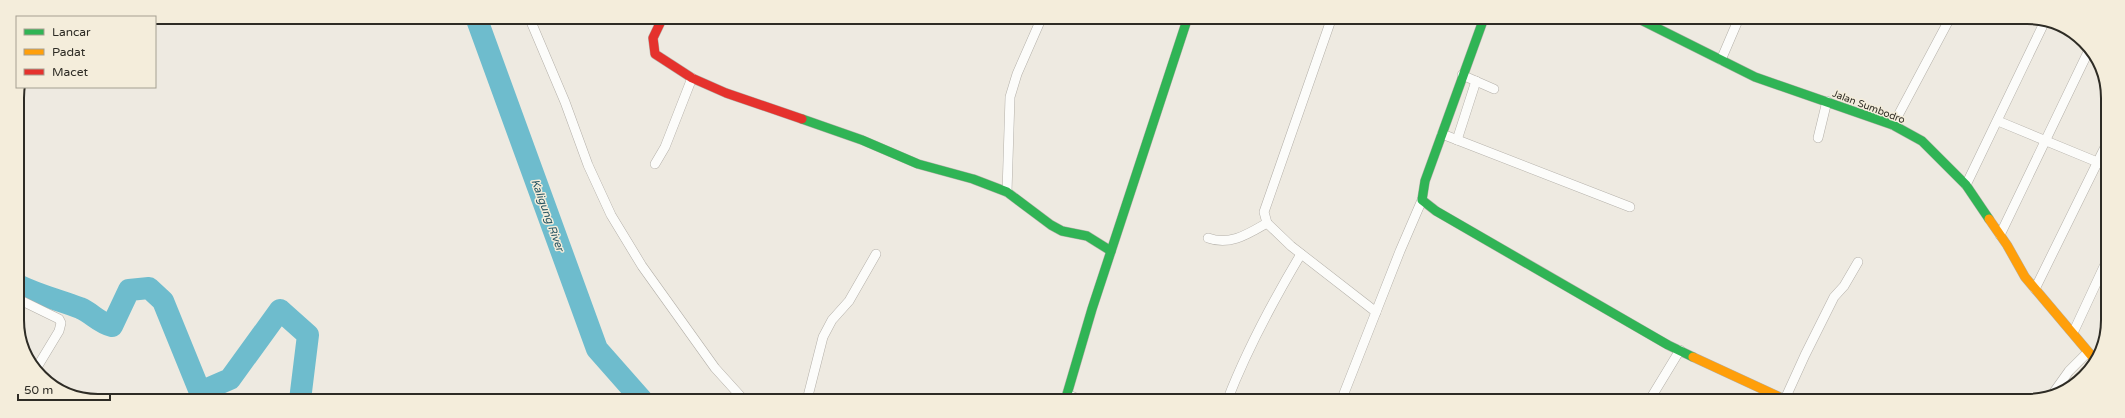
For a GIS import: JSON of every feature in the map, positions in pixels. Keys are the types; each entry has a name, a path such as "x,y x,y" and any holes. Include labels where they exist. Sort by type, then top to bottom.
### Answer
{"street":[{"path":"533,24 565,102 588,164 611,215 642,266 715,368 739,394"},
{"path":"660,24 653,38 655,54 692,78 726,92 862,140 918,164 973,179 1007,192 1051,225 1062,231 1087,236 1111,251"},
{"path":"1007,192 1010,97 1017,74 1039,24"},
{"path":"1067,394 1111,251 1186,24"},
{"path":"1330,24 1264,212 1267,223 1301,254 1376,312"},
{"path":"1344,394 1400,251 1422,200 1425,181 1482,24"},
{"name":"Jalan Sumbodro","path":"1649,24 1755,77 1893,125 1922,141 1966,185 2000,235 2025,277 2091,356"},
{"path":"1721,60 1736,24"},
{"path":"1893,125 1947,24"},
{"path":"1966,185 1998,121 2042,25"},
{"path":"2000,235 2087,54"},
{"path":"1462,75 1494,89"},
{"path":"655,164 665,147 692,78"},
{"path":"1457,140 1476,81"},
{"path":"1818,138 1827,101"},
{"path":"1998,121 2101,163"},
{"path":"1442,134 1630,207"},
{"path":"2035,289 2101,156"},
{"path":"1422,200 1436,211 1680,350 1773,394"},
{"path":"1208,238 1223,242 1232,241 1267,223"},
{"path":"809,394 823,338 832,320 849,301 876,254"},
{"path":"1230,394 1271,303 1301,254"},
{"path":"1789,394 1805,355 1834,297 1844,286 1858,262"},
{"path":"2073,333 2101,273"},
{"path":"24,301 59,319 61,323 59,331 39,365"},
{"path":"1653,394 1680,350"},
{"path":"2058,387 2069,371 2088,352"}],"waterway":[{"name":"Kaligung River","path":"479,24 597,349 637,394"},
{"path":"24,288 80,308 103,323 112,326 129,290 149,288 163,301 200,392 230,379 280,310 308,335 301,394"}],"traffic: fast":[{"path":"1067,394 1092,309 1186,24"},
{"path":"1482,24 1425,181 1422,200 1436,211 1668,345 1693,357"},
{"path":"1649,24 1755,77 1893,125 1922,141 1966,185 1989,219"},
{"path":"802,119 862,140 918,164 973,179 1007,192 1051,225 1062,231 1087,236 1111,251"}],"traffic: slow":[{"path":"1989,219 2007,245 2025,277 2092,356"},
{"path":"1693,357 1773,394"}],"traffic: jam":[{"path":"660,24 653,38 655,54 692,78 726,93 802,119"}]}
